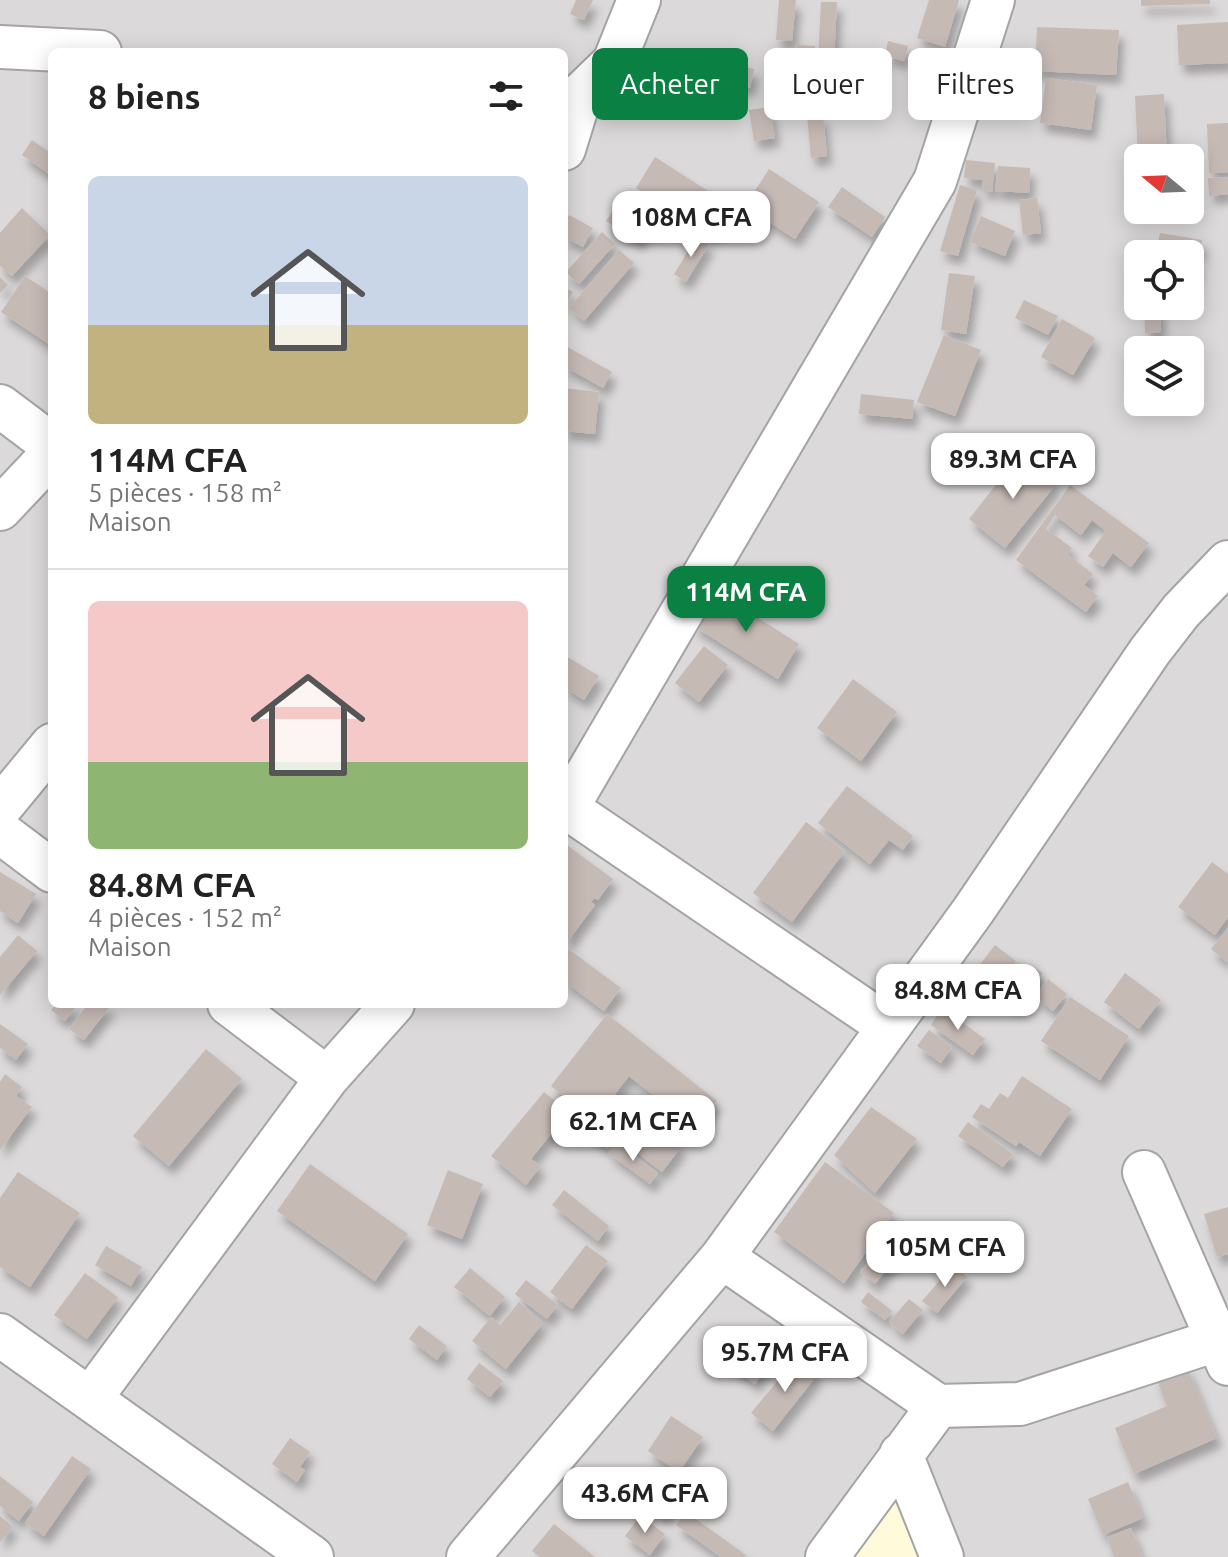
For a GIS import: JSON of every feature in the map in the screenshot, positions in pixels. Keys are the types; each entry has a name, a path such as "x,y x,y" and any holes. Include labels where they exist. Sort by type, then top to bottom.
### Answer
{"street":[{"path":"568,123 572,97 614,62 639,0"},
{"path":"568,804 935,181 993,0"},
{"path":"0,47 48,49"},
{"path":"0,406 48,442"},
{"path":"0,509 48,458"},
{"path":"468,1557 722,1257 973,911 1111,707 1181,611 1228,562"},
{"path":"1181,611 1228,583"},
{"path":"0,808 48,750"},
{"path":"568,811 889,1027"},
{"path":"0,832 48,868"},
{"path":"234,1008 327,1078"},
{"path":"90,1399 327,1078 389,1008"},
{"path":"722,1257 938,1406 1020,1404 1222,1352 1144,1172"},
{"path":"0,1335 312,1557"},
{"path":"827,1557 938,1406"},
{"path":"901,1454 930,1550"}],"shaded area":[{"path":"0,0 1228,0 1228,1557 0,1557"},
{"path":"899,1488 925,1557 845,1557"}],"building":[{"path":"576,0 593,0 584,20 570,14"},
{"path":"779,0 796,0 792,41 776,40"},
{"path":"929,0 959,0 945,47 917,38"},
{"path":"1141,0 1210,0 1210,4 1141,6"},
{"path":"821,2 837,2 835,48 819,48"},
{"path":"1228,22 1228,63 1179,65 1177,25"},
{"path":"1037,27 1119,30 1116,75 1042,71 1042,48 1036,48"},
{"path":"888,41 908,46 904,61 892,58 892,48 887,48"},
{"path":"797,45 815,46 815,48 797,48"},
{"path":"748,68 754,69 748,88"},
{"path":"1046,78 1097,85 1091,130 1040,123"},
{"path":"1164,94 1166,144 1137,144 1135,96"},
{"path":"764,108 764,120 772,120 775,138 754,141 749,110"},
{"path":"807,120 823,120 827,156 811,158"},
{"path":"1228,123 1228,172 1209,173 1207,124"},
{"path":"32,140 48,151 48,173 22,155"},
{"path":"655,157 730,205 711,235 636,188"},
{"path":"966,160 995,163 992,192 982,190 983,180 964,178"},
{"path":"998,166 1030,168 1029,193 995,191"},
{"path":"769,169 819,202 795,239 745,206"},
{"path":"1228,177 1228,194 1209,196 1208,178"},
{"path":"960,185 977,190 958,256 940,251"},
{"path":"842,187 885,217 872,237 828,207"},
{"path":"626,191 658,212 638,242 606,221"},
{"path":"1037,198 1041,233 1023,235 1019,200"},
{"path":"22,208 48,233 48,237 12,276 0,266 0,233"},
{"path":"981,216 1015,231 1005,256 970,242"},
{"path":"568,217 593,228 583,247 568,239"},
{"path":"602,232 615,244 579,284 568,274 568,270"},
{"path":"1160,233 1202,240 1159,240"},
{"path":"697,237 709,244 686,282 674,274"},
{"path":"619,250 634,263 584,321 569,308"},
{"path":"949,273 975,276 966,334 941,330"},
{"path":"25,276 48,291 48,343 1,312"},
{"path":"0,277 8,285 0,293"},
{"path":"1024,300 1058,316 1048,335 1015,318"},
{"path":"1062,319 1095,338 1073,375 1041,357"},
{"path":"1145,320 1161,320 1161,332 1145,333"},
{"path":"944,335 981,350 955,416 917,402"},
{"path":"568,347 612,372 603,388 568,368"},
{"path":"568,388 599,392 595,434 568,431"},
{"path":"861,394 914,400 912,419 859,414"},
{"path":"1020,454 1057,483 1005,548 969,519"},
{"path":"1070,485 1149,543 1131,567 1113,553 1103,567 1088,556 1106,531 1092,520 1081,535 1055,515 1046,529 1072,548 1067,554 1093,574 1084,585 1098,596 1086,612 1016,560"},
{"path":"714,590 799,644 778,679 692,625"},
{"path":"704,646 728,665 699,702 675,683"},
{"path":"568,657 599,676 584,700 568,690"},
{"path":"853,679 897,712 861,761 817,728"},
{"path":"847,786 913,836 903,850 889,840 870,864 818,823"},
{"path":"806,822 845,851 792,922 753,893"},
{"path":"568,846 613,879 598,900 594,898 591,902 595,905 568,941"},
{"path":"1212,862 1228,874 1228,917 1215,935 1178,907"},
{"path":"0,872 36,894 18,923 0,911"},
{"path":"1228,928 1228,963 1211,949"},
{"path":"18,935 37,951 0,995 0,957"},
{"path":"995,945 1016,961 986,1001 964,985"},
{"path":"568,949 621,988 604,1011 568,984"},
{"path":"1028,964 1043,973 1031,992 1015,983"},
{"path":"1125,973 1161,1000 1139,1029 1104,1002"},
{"path":"1048,979 1067,994 1053,1011 1035,996"},
{"path":"1005,986 1024,996 1019,1006 1000,997"},
{"path":"1070,997 1129,1036 1100,1080 1041,1041"},
{"path":"53,1008 75,1008 65,1021 51,1010"},
{"path":"85,1008 109,1008 84,1040 69,1029"},
{"path":"942,1008 985,1039 973,1055 931,1025"},
{"path":"607,1014 717,1101 695,1128 629,1076 615,1094 682,1146 662,1172 551,1086"},
{"path":"0,1024 28,1044 16,1060 0,1048"},
{"path":"929,1030 952,1047 941,1063 917,1046"},
{"path":"206,1049 242,1079 169,1166 133,1136"},
{"path":"5,1074 22,1087 16,1096 32,1107 0,1150 0,1082"},
{"path":"1022,1076 1072,1109 1040,1156 1019,1142 1016,1146 972,1117 981,1104 989,1109 1000,1093 1008,1098"},
{"path":"544,1092 569,1112 531,1159 541,1166 526,1185 491,1156"},
{"path":"871,1107 917,1139 875,1193 834,1155"},
{"path":"968,1122 1013,1154 1003,1167 958,1136"},
{"path":"598,1128 614,1141 608,1149 591,1137"},
{"path":"616,1142 658,1173 650,1184 608,1153"},
{"path":"825,1162 894,1213 844,1283 774,1232"},
{"path":"310,1164 408,1234 375,1281 277,1211"},
{"path":"448,1170 483,1184 462,1239 427,1225"},
{"path":"18,1172 80,1213 30,1287 0,1267 0,1198"},
{"path":"564,1190 609,1226 598,1241 552,1205"},
{"path":"1228,1207 1228,1254 1217,1257 1204,1214"},
{"path":"903,1220 917,1232 875,1284 860,1272"},
{"path":"586,1245 608,1261 572,1309 550,1292"},
{"path":"106,1246 142,1267 131,1286 95,1265"},
{"path":"953,1265 967,1277 937,1313 922,1301"},
{"path":"470,1268 505,1297 490,1316 454,1287"},
{"path":"85,1273 118,1297 87,1339 54,1315"},
{"path":"526,1280 558,1305 547,1319 515,1294"},
{"path":"868,1292 892,1311 885,1320 861,1302"},
{"path":"909,1299 923,1310 903,1334 889,1322"},
{"path":"519,1302 543,1323 506,1369 472,1341 491,1317 500,1325"},
{"path":"419,1325 447,1346 437,1360 409,1339"},
{"path":"747,1343 771,1361 755,1384 730,1366"},
{"path":"797,1357 818,1374 773,1431 751,1413"},
{"path":"479,1363 503,1381 490,1397 467,1379"},
{"path":"1186,1365 1217,1438 1134,1474 1115,1428 1167,1406 1156,1378"},
{"path":"671,1416 703,1437 679,1472 648,1451"},
{"path":"290,1438 310,1452 300,1467 305,1470 297,1482 272,1464"},
{"path":"72,1456 91,1469 44,1536 25,1523"},
{"path":"620,1469 672,1505 664,1517 612,1482"},
{"path":"0,1476 33,1502 19,1521 0,1506"},
{"path":"1128,1482 1143,1518 1103,1535 1088,1499"},
{"path":"686,1512 746,1555 721,1557 676,1525"},
{"path":"0,1516 13,1527 0,1542"},
{"path":"640,1516 665,1534 650,1555 625,1536"},
{"path":"554,1524 595,1557 540,1557 532,1551"},
{"path":"1131,1528 1142,1557 1114,1557 1107,1537"}]}
